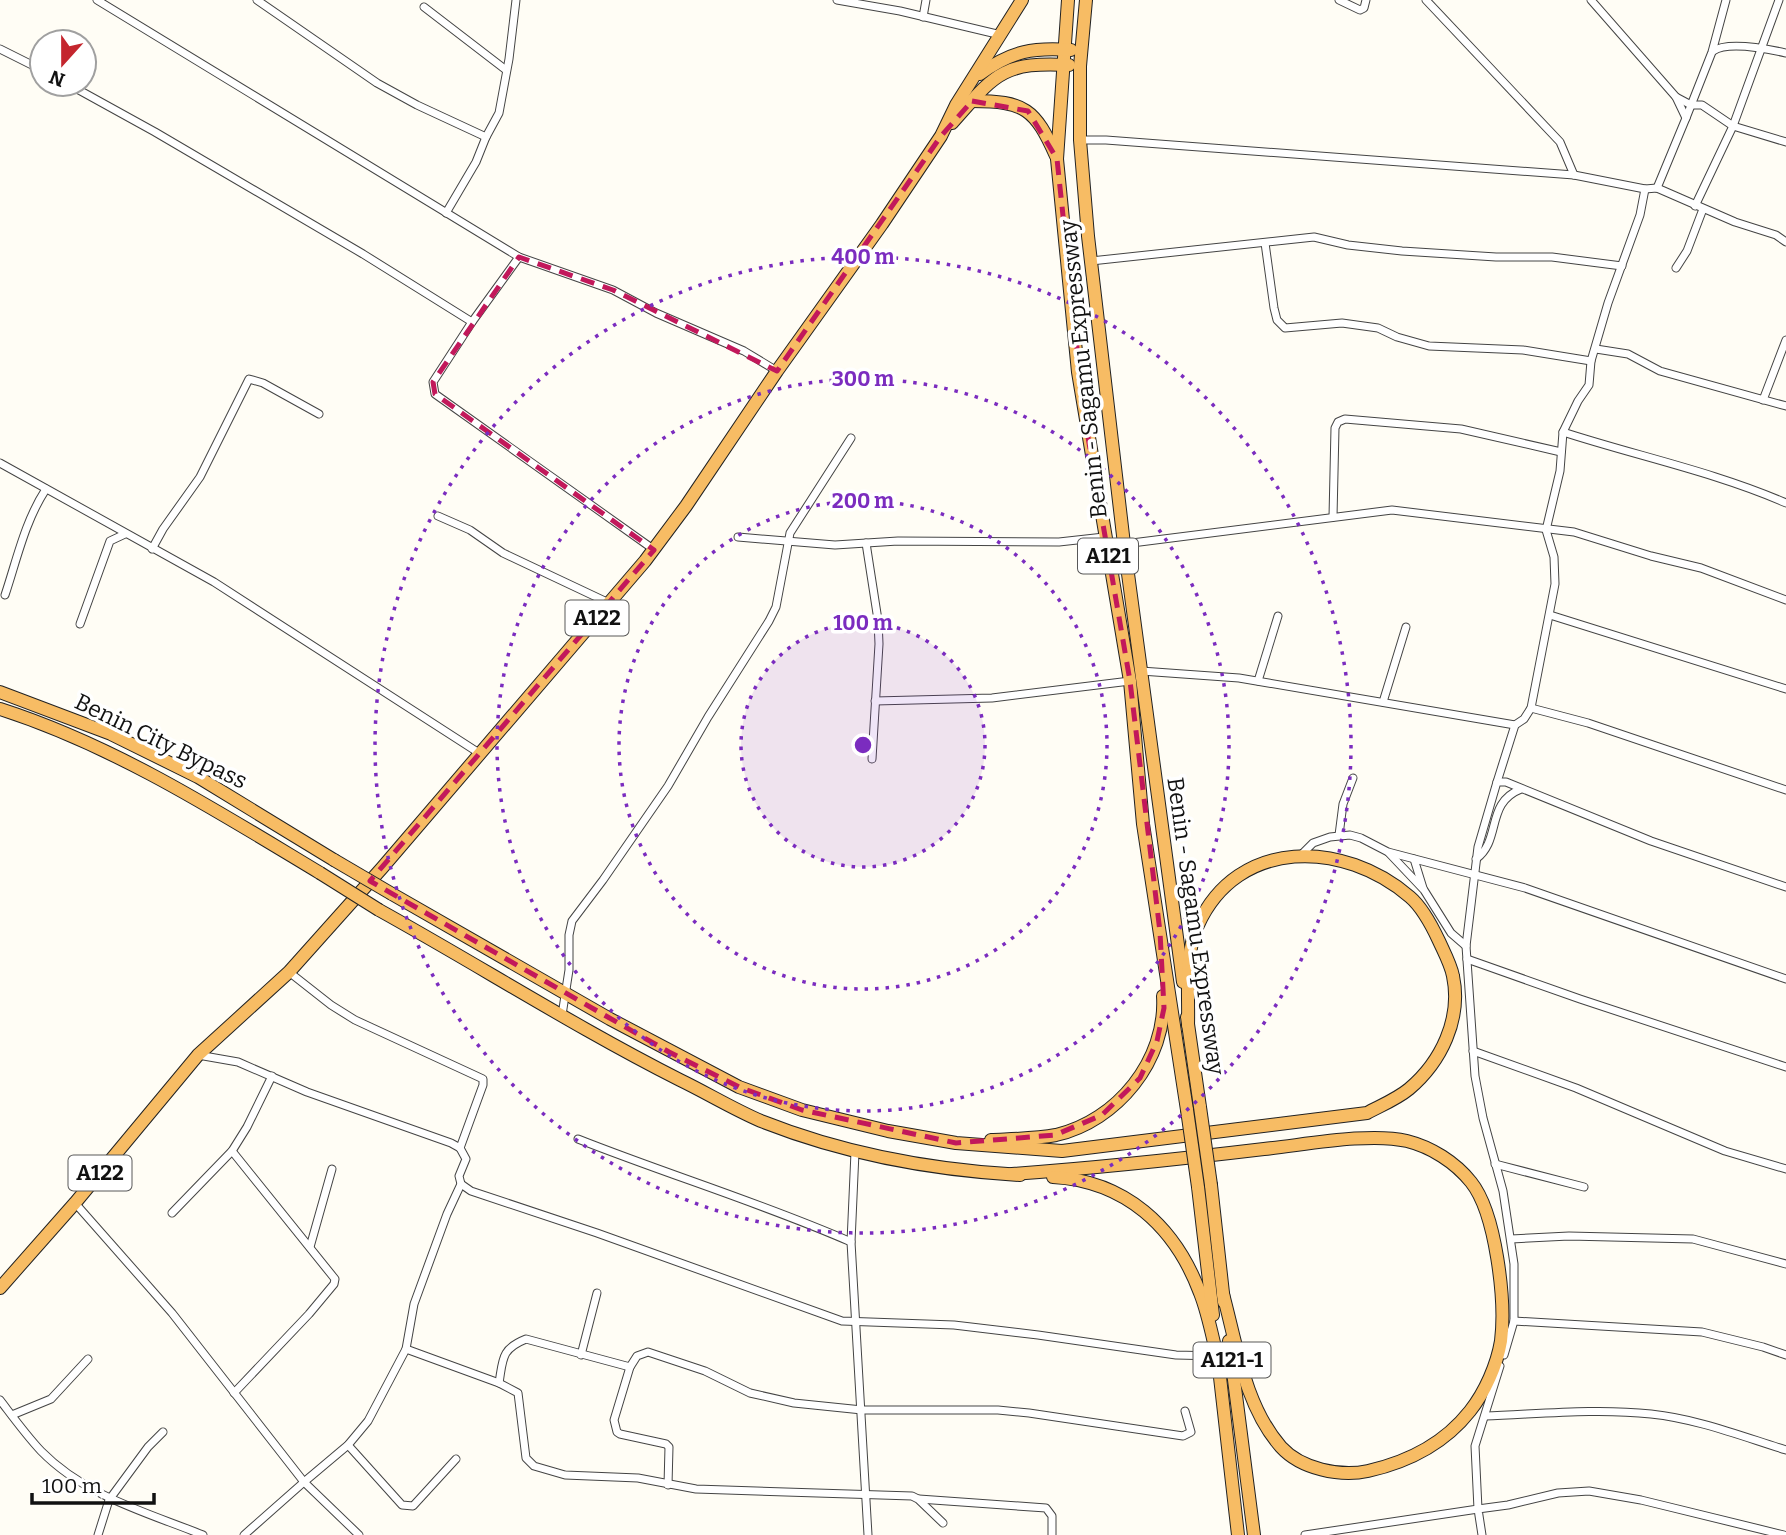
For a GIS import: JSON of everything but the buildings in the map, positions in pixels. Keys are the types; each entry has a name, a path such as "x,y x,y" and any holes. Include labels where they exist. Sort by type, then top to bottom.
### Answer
{"highway":[{"path":"974,78 1022,0"},
{"name":"A121","path":"1068,0 1057,159 1078,372 1130,681 1139,791 1160,932 1194,1108 1205,1186"},
{"name":"Benin - Sagamu Expressway","path":"1086,0 1080,66 1080,140 1101,368 1188,1025 1194,1108"},
{"name":"A122","path":"0,1287 75,1203 198,1055 289,972 610,603 686,506 777,370 882,224 940,136 974,78 993,64 1024,51 1082,51"},
{"name":"A122","path":"940,136 983,86 1005,72 1021,66 1080,66"},
{"path":"972,101 1009,104 1028,111 1038,120 1057,159"},
{"name":"Benin City Bypass","path":"0,692 111,734 198,776 334,860 565,994 739,1087 802,1110 888,1132 956,1143"},
{"name":"Benin City Bypass","path":"0,709 97,747 180,789 379,910 598,1038 760,1120 855,1152 957,1171 1012,1174"},
{"path":"956,1143 1062,1151 1367,1113 1406,1092 1443,1049 1455,1010 1453,975 1431,924 1413,899 1372,871 1347,861 1299,856 1267,862 1244,870 1227,883 1214,897 1197,926 1190,955 1188,1025"},
{"path":"956,1143 1055,1135 1102,1115 1140,1078 1157,1041 1164,1008 1160,932"},
{"path":"1012,1174 1125,1166 1360,1138 1406,1140 1440,1155 1457,1167 1482,1199 1492,1234 1502,1297 1501,1341 1496,1362 1472,1409 1455,1429 1411,1458 1390,1466 1362,1472 1325,1470 1294,1458 1282,1448 1253,1404 1223,1294"},
{"path":"1012,1174 1061,1177 1095,1183 1141,1206 1166,1231 1180,1251 1200,1293 1217,1356"},
{"name":"A121-1","path":"1205,1186 1223,1294 1254,1535"},
{"name":"A121-1","path":"1205,1186 1217,1356 1238,1535"}],"street":[{"path":"97,0 519,257 613,290 656,313 744,351 777,370"},
{"path":"257,0 377,83 485,137"},
{"path":"446,213 476,162 485,137 499,113 516,0"},
{"path":"837,0 1002,35"},
{"path":"923,17 926,0"},
{"path":"1339,0 1360,10 1364,8 1366,0"},
{"path":"1426,0 1560,142 1574,175"},
{"path":"1591,0 1676,97 1686,118"},
{"path":"1657,188 1712,52 1726,0"},
{"path":"1695,206 1733,126 1779,0"},
{"path":"424,7 506,70"},
{"path":"1712,52 1720,47 1760,48 1786,53"},
{"path":"0,49 28,64"},
{"path":"1676,97 1691,104 1702,105 1733,126 1786,142"},
{"path":"93,98 472,321"},
{"path":"1080,140 1574,175 1645,189 1657,188 1735,222 1776,235 1786,242"},
{"path":"1482,1535 1475,1446 1514,1321 1514,1264 1503,1191 1483,1118 1473,1051 1466,946 1474,874 1497,782 1515,725 1524,719 1531,708 1550,615 1555,584 1554,557 1546,530 1560,471 1563,432 1589,385 1591,361 1608,303 1640,215 1645,189"},
{"path":"1676,268 1687,251 1703,209"},
{"path":"1091,261 1314,237 1348,245 1402,251 1496,257 1552,257 1622,266"},
{"path":"1265,243 1274,308 1277,320 1285,328 1342,323 1378,328 1397,337 1429,346 1522,350 1591,361"},
{"path":"519,257 472,321 433,382 435,394 653,549"},
{"path":"1763,400 1786,340"},
{"path":"1596,349 1628,354 1660,371 1786,406"},
{"path":"152,549 163,528 200,477 249,379 263,383 319,414"},
{"path":"1334,517 1335,428 1338,422 1345,419 1461,429 1561,452"},
{"path":"1563,432 1746,485 1786,503"},
{"path":"562,1016 572,921 668,786 769,621 776,607 790,533 851,438"},
{"path":"0,463 214,582 479,753"},
{"path":"5,595 34,506 46,489"},
{"path":"1124,544 1392,510 1574,532 1701,568 1786,600"},
{"path":"438,516 470,530 513,558 610,603"},
{"path":"80,624 110,541 125,534"},
{"path":"738,537 835,545 898,541 1059,542 1104,537"},
{"path":"866,543 879,632 872,759"},
{"path":"1550,615 1786,689"},
{"path":"1258,681 1278,617"},
{"path":"1384,702 1406,627"},
{"path":"1141,671 1203,674 1258,681 1515,725"},
{"path":"875,701 992,698 1130,681"},
{"path":"1531,708 1588,723 1786,790"},
{"path":"1339,835 1343,804 1353,778"},
{"path":"1497,782 1506,782 1651,841 1786,887"},
{"path":"1476,859 1487,847 1498,808 1508,794 1522,789"},
{"path":"1299,856 1314,843 1339,835 1361,838 1388,852 1525,888 1786,979"},
{"path":"1388,852 1424,890 1451,933 1466,946"},
{"path":"1414,859 1424,890"},
{"path":"1467,959 1786,1067"},
{"path":"289,972 355,1020 483,1079 483,1086 460,1149"},
{"path":"1473,1051 1576,1088 1725,1151 1786,1169"},
{"path":"198,1055 238,1062 307,1092 460,1149 466,1159 459,1176 461,1184 414,1304 406,1349 368,1421 348,1445 244,1535"},
{"path":"173,1213 232,1151 272,1076"},
{"path":"578,1139 852,1242"},
{"path":"232,1151 333,1275 334,1284 234,1393"},
{"path":"855,1152 852,1242 868,1535"},
{"path":"1495,1164 1584,1187"},
{"path":"310,1247 332,1170"},
{"path":"461,1184 471,1191 842,1321 954,1325 1176,1355 1217,1356"},
{"path":"75,1203 172,1313 304,1482 359,1535"},
{"path":"1511,1239 1569,1236 1693,1239 1786,1264"},
{"path":"581,1354 597,1293"},
{"path":"1514,1321 1702,1332 1786,1355"},
{"path":"499,1383 503,1354 512,1345 526,1339 630,1367"},
{"path":"406,1349 513,1389 520,1397 526,1458 534,1466 565,1475 638,1478 709,1490 906,1495 918,1499 1046,1508 1052,1516 1052,1535"},
{"path":"668,1485 670,1447 620,1434 615,1426 614,1420 630,1367 642,1353 657,1353 705,1371 750,1393 794,1403 862,1410 998,1410 1183,1436 1191,1432 1185,1411"},
{"path":"12,1415 51,1399 88,1359"},
{"path":"0,1400 40,1451 68,1474 109,1500 203,1535"},
{"path":"1485,1416 1588,1412 1653,1414 1720,1427 1786,1450"},
{"path":"98,1535 109,1500 148,1447 163,1432"},
{"path":"348,1445 402,1505 407,1507 413,1506 456,1459"},
{"path":"1305,1535 1508,1505 1558,1493 1589,1492 1641,1500 1784,1535"},
{"path":"918,1499 943,1523"}],"highlighted area":[{"path":"972,101 1028,111 1057,159 1084,414 1130,681 1160,932 1164,1008 1157,1041 1140,1078 1102,1115 1055,1135 956,1143 802,1110 739,1087 669,1052 370,881 654,550 435,394 433,382 519,257 613,290 777,371 941,136"}]}
